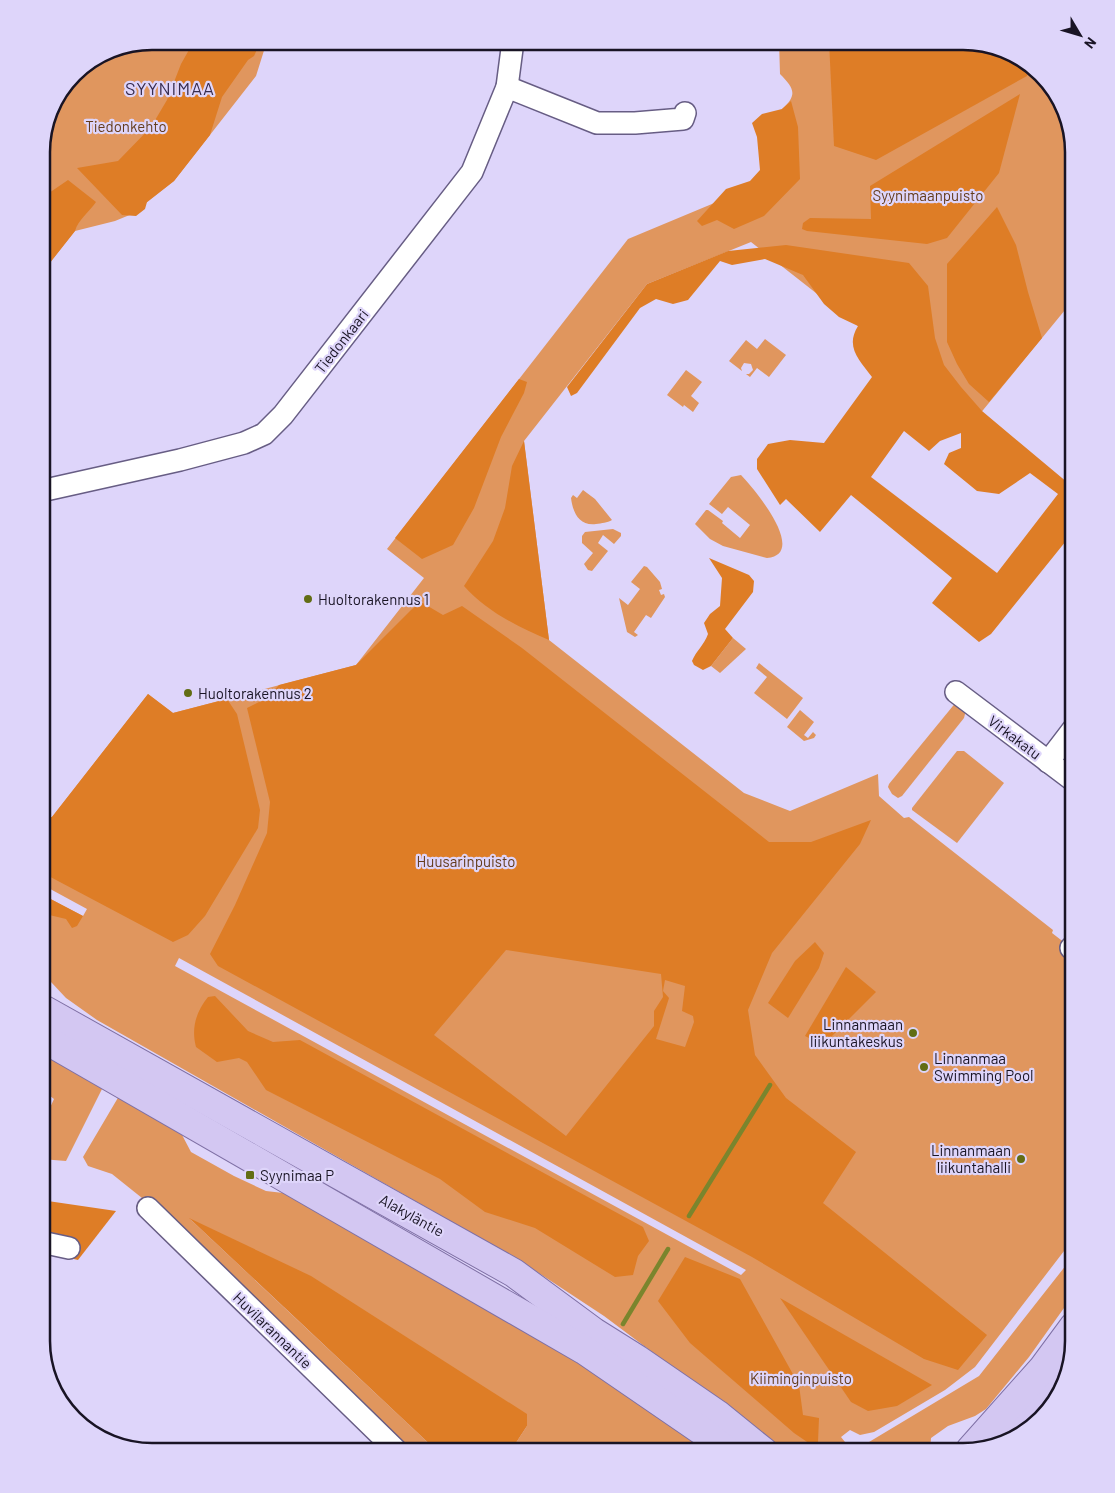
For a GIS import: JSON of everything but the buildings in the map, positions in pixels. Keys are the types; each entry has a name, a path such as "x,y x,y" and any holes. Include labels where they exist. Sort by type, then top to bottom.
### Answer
{"main road":[{"name":"Alakyläntie","path":"50,1013 514,1272 594,1332 716,1414 753,1443"},
{"name":"Alakyläntie","path":"50,1042 584,1350 717,1443"},
{"path":"977,1442 1043,1368 1065,1338"},
{"path":"1020,1426 1057,1381"}],"street":[{"name":"Tiedonkaari","path":"50,489 180,460 244,443 264,434 295,399 472,172 507,87 511,50"},
{"path":"507,87 597,123 634,123 683,119 685,113"},
{"name":"Virkakatu","path":"956,692 1065,774"},
{"path":"1048,762 1065,740"},
{"name":"Huvilarannantie","path":"148,1208 389,1443"},
{"path":"50,1244 69,1248"}],"green space":[{"name":"Tiedonkehto","path":"145,50 264,50 256,76 174,181 132,214 115,221 75,231 50,263 50,145 53,125 60,107 71,90 85,75 95,67 119,55"},
{"path":"189,50 257,50 222,97 210,135 174,181 147,202 145,209 136,216 122,215 77,168 118,161 151,127 167,100 181,64"},
{"path":"779,50 970,50 990,53 1002,58 1020,67 1030,75 1048,95 1062,125 1064,138 1065,310 979,415 858,326 751,242 647,284 524,441 549,640 744,793 790,811 878,774 879,796 904,818 909,817 1053,930 1052,933 1065,943 1065,1250 975,1367 945,1390 874,1432 860,1435 850,1430 841,1437 846,1443 769,1443 723,1405 604,1316 519,1260 97,1020 66,998 50,982 50,899 83,916 87,909 50,889 50,819 148,694 173,713 356,665 424,578 387,549 628,239 784,174 782,109 792,95 788,83 780,74","holes":["179,958 746,1270 741,1275 175,966"]},
{"path":"829,50 970,50 990,53 1020,67 1028,73 1027,76 876,160 834,146"},
{"name":"Syynimaanpuisto","path":"1020,94 999,173 947,238 927,244 802,229 803,223 810,218 871,219 870,186"},
{"path":"791,101 798,127 800,179 764,216 734,229 717,220 702,226 697,221 726,189 750,181 760,170 757,137 752,123 762,114 782,109"},
{"path":"68,180 96,202 50,263 50,192"},
{"path":"997,207 1016,245 1042,338 989,402 969,384 947,342 947,264"},
{"path":"786,245 909,263 928,286 935,338 944,365 982,411 1065,480 1065,542 991,634 979,642 932,603 952,578 851,495 820,532 786,499 780,505 757,469 757,459 768,444 790,440 824,443 872,377 858,359 853,347 854,334 858,326 839,317 824,304 803,275 765,259 732,265 720,261 688,300 673,304 656,299 640,308 577,393 571,396 567,387 647,284 728,251","holes":["904,431 929,451 940,441 961,433 961,448 949,453 944,464 977,491 999,494 1030,473 1058,494 997,573 871,477"]},
{"path":"765,339 786,355 769,377 757,368 750,377 746,374 753,370 751,364 744,363 741,368 742,371 729,361 746,340 757,349"},
{"path":"686,370 702,382 691,396 699,403 693,412 667,395"},
{"path":"519,379 527,382 524,393 501,437 474,508 453,545 422,559 395,538"},
{"path":"524,441 549,640 503,618 482,603 464,586 493,541 505,508 512,466"},
{"path":"741,475 766,505 774,520 780,533 782,545 778,554 767,558 723,546 710,539 695,524 708,510 723,521 722,523 740,538 750,525 728,507 722,514 709,504 731,477"},
{"path":"583,490 595,499 612,520 596,524 581,521 573,509 571,498 573,495 577,498"},
{"path":"613,529 621,533 621,536 614,544 603,535 598,543 608,551 592,571 588,570 584,564 593,553 582,543 582,536 585,532"},
{"path":"709,558 749,575 754,581 753,592 725,629 733,638 711,666 703,670 694,665 692,661 708,634 704,623 710,614 720,606 722,578"},
{"path":"644,566 660,582 662,589 659,590 661,595 664,594 665,597 651,618 646,615 634,632 638,635 635,637 627,632 619,598 628,605 640,589 631,582"},
{"name":"Huusarinpuisto","path":"421,602 443,615 462,606 522,648 769,842 811,842 871,820 860,844 772,953 748,1010 755,1055 786,1098 856,1152 823,1203 987,1335 958,1370 924,1359 752,1257 218,966 210,954 235,905 267,833 270,802 247,708 267,698 279,685 356,665","holes":["506,950 661,974 663,997 654,1011 654,1026 566,1136 434,1035","665,980 685,986 682,1011 693,1016 694,1022 685,1047 656,1039 669,998 663,991"]},
{"path":"733,638 746,649 720,673 711,666"},
{"path":"759,663 803,698 787,719 754,693 767,677 756,668"},
{"path":"148,694 173,713 227,699 237,714 260,810 258,828 205,916 188,935 173,942 50,877 50,817"},
{"path":"957,701 966,710 964,718 902,796 898,798 892,794 888,787 889,784"},
{"path":"800,710 814,722 804,735 808,738 813,732 816,735 814,738 804,741 787,727"},
{"path":"957,751 964,751 1004,783 957,843 912,810 912,808"},
{"path":"50,899 83,916 77,926 72,928 66,919 50,915"},
{"path":"815,942 824,953 819,968 788,1018 768,1003 795,961"},
{"path":"846,967 876,992 830,1038 815,1041 805,1036"},
{"path":"215,996 248,1031 273,1042 300,1040 643,1227 649,1241 638,1256 633,1275 615,1277 535,1228 485,1212 440,1179 266,1090 247,1062 239,1058 217,1062 196,1047 194,1033 200,1008 208,997"},
{"path":"50,1059 103,1087 66,1161 50,1160 50,1108 54,1099 50,1096"},
{"path":"119,1096 181,1133 191,1152 266,1191 309,1196 537,1331 695,1443 516,1443 527,1426 190,1219 428,1443 401,1443 142,1198 112,1174 88,1166 83,1157"},
{"path":"50,1201 116,1211 78,1260 50,1253"},
{"path":"189,1218 311,1276 527,1414 527,1426 516,1443 428,1443"},
{"path":"685,1257 740,1279 799,1385 803,1415 819,1418 818,1442 809,1443 794,1433 690,1343 658,1301"},
{"path":"1065,1266 1065,1307 1029,1357 986,1409 975,1416 948,1426 931,1438 931,1443 870,1443 979,1376"},
{"path":"780,1298 932,1385 897,1406 868,1411 851,1402"}],"waterway":[{"path":"689,1216 770,1085"},
{"path":"623,1324 668,1249"}],"place":[{"name":"Huoltorakennus 1","path":"308,599"},
{"name":"Huoltorakennus 2","path":"188,693"},
{"name":"Linnanmaan liikuntakeskus","path":"913,1033"},
{"name":"Linnanmaa Swimming Pool","path":"924,1067"},
{"name":"Linnanmaan liikuntahalli","path":"1021,1159"},
{"name":"Syynimaa P","path":"250,1175"}],"district":[{"name":"SYYNIMAA","path":"170,88"}],"park label":[{"name":"Kiiminginpuisto","path":"801,1378"}]}
